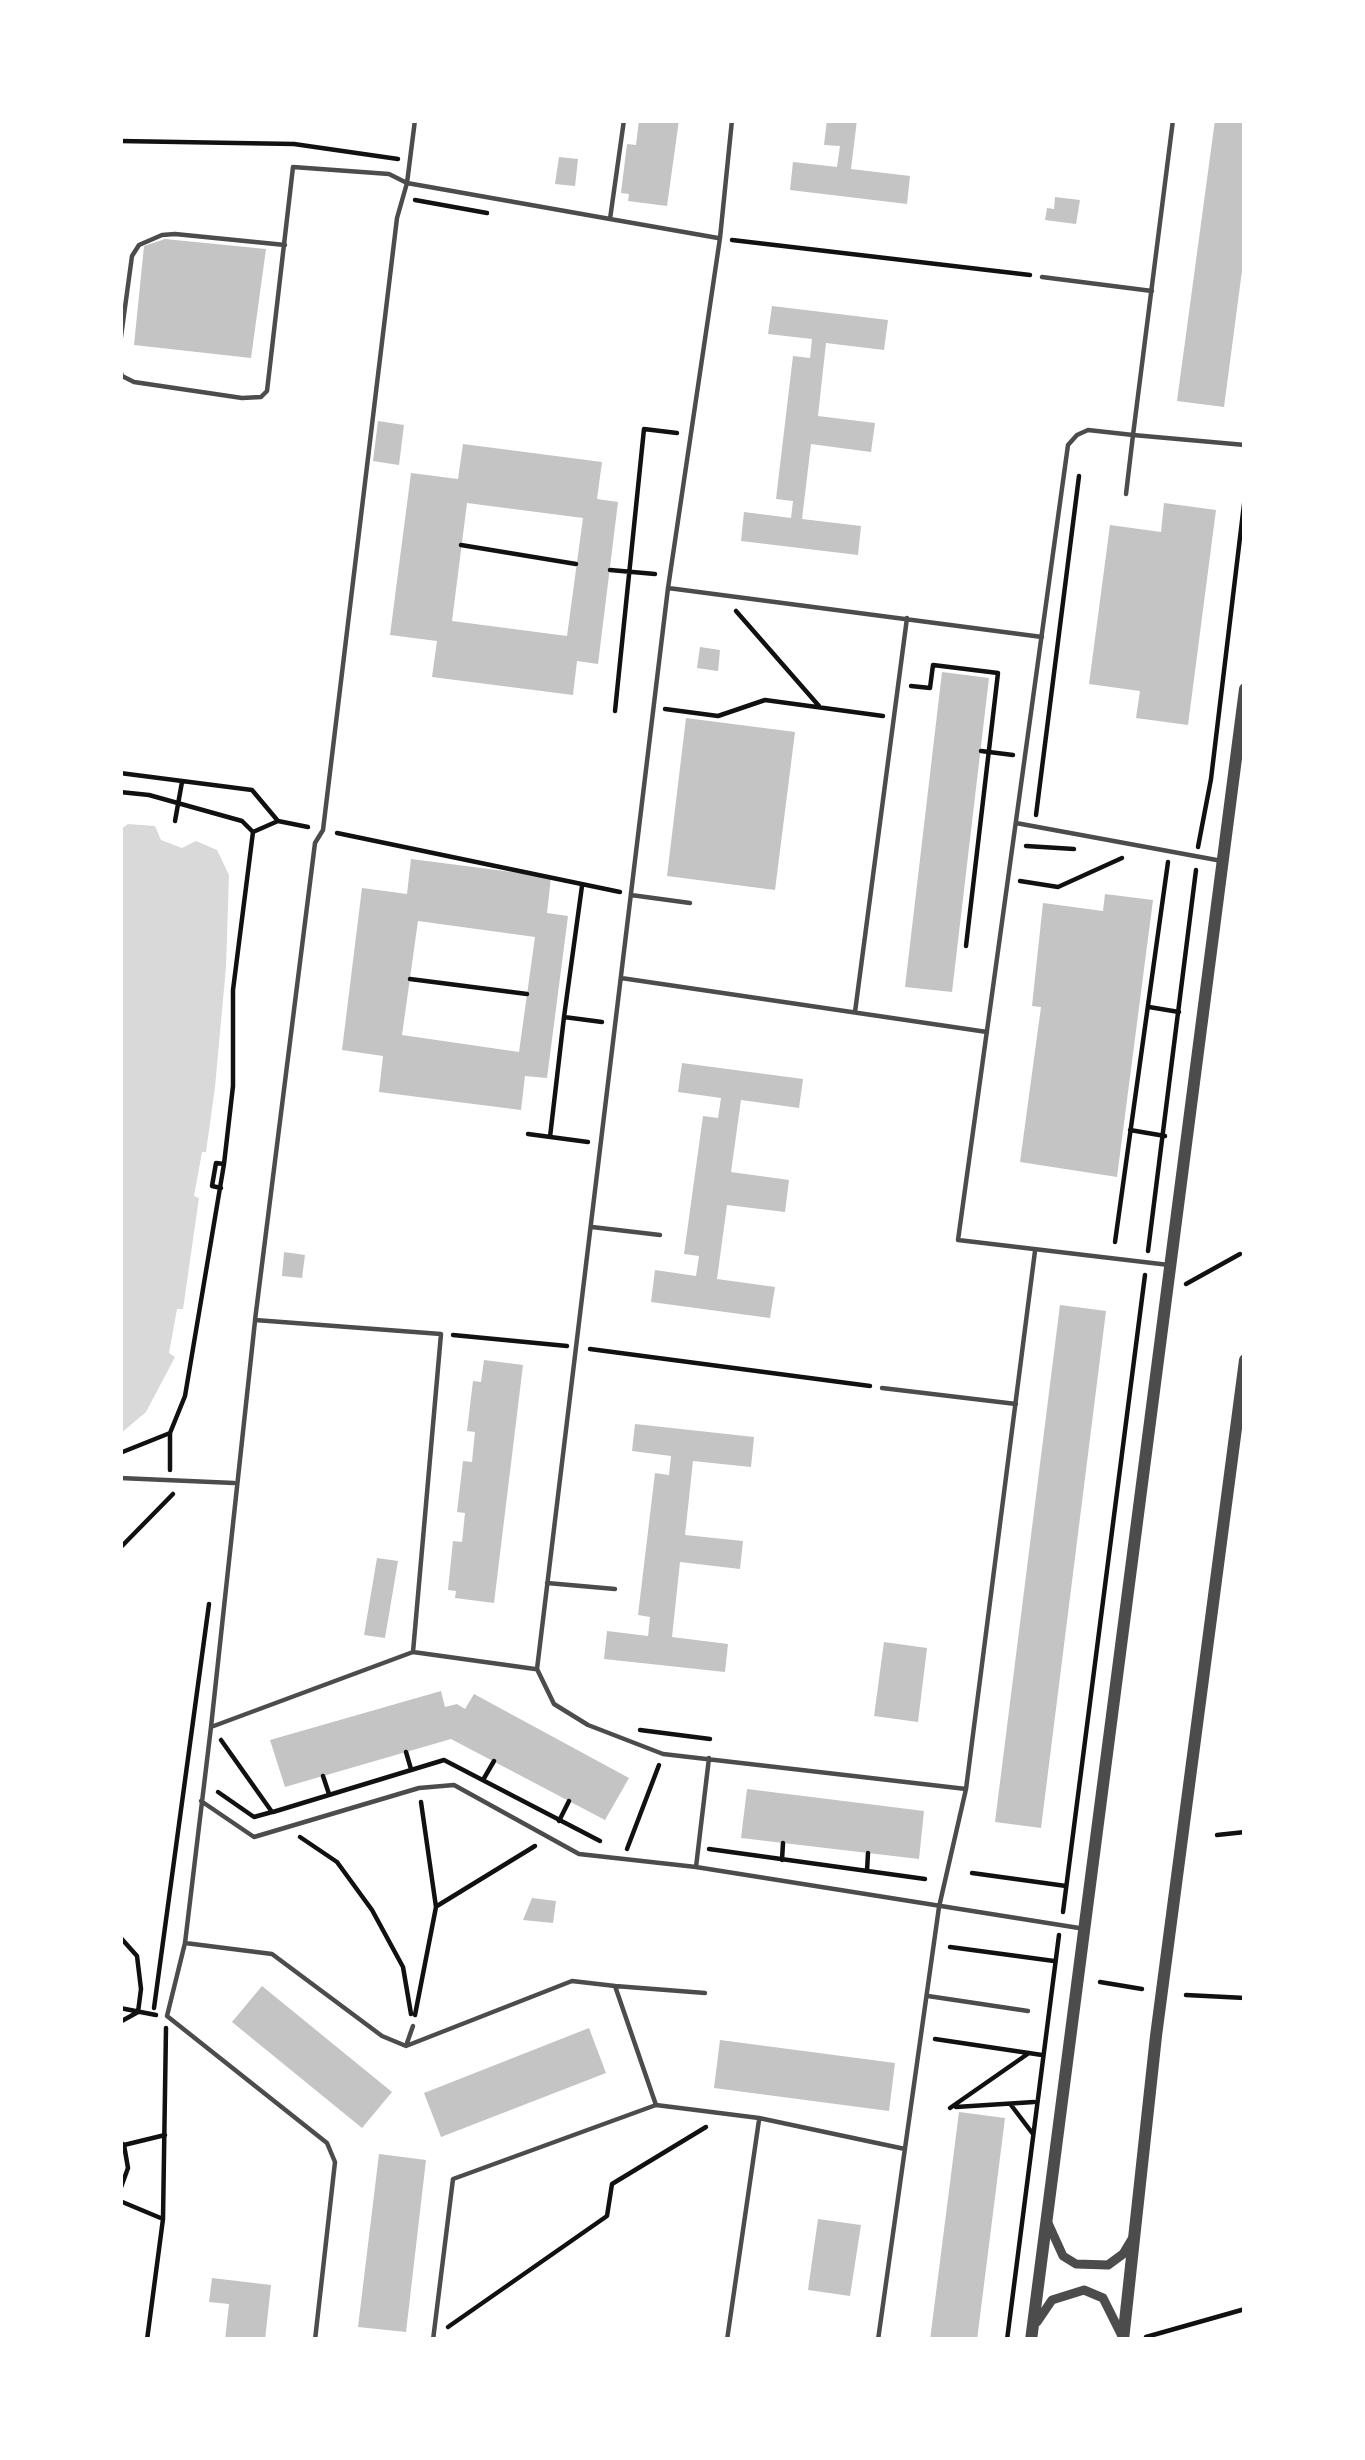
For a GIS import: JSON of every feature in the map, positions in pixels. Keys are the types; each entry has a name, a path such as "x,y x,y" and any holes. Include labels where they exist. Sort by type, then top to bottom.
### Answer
{"street":[{"path":"1032,2336 1245,688"},
{"path":"1123,2339 1156,2036 1245,1360"},
{"path":"1048,2223 1063,2256 1092,2267 1108,2265 1123,2254 1136,2233"},
{"path":"1032,2336 1052,2300 1084,2290 1103,2298 1123,2339"}],"lane":[{"path":"316,2340 335,2162 327,2143 167,2016 185,1943 315,842 323,830 397,218 415,120"},
{"path":"610,219 624,120"},
{"path":"732,120 720,238 668,588 537,1669 554,1704 588,1725 663,1754 966,1789"},
{"path":"1126,494 1173,120"},
{"path":"120,370 134,382 260,397 270,383 293,167 389,173 407,183 720,238"},
{"path":"120,344 132,256 139,245 175,234 285,245"},
{"path":"1042,277 1151,290"},
{"path":"1171,1265 958,1240 1068,445 1088,430 1245,445"},
{"path":"668,588 1042,637"},
{"path":"855,1012 907,618"},
{"path":"1016,823 1224,861"},
{"path":"631,895 690,903"},
{"path":"621,978 987,1032"},
{"path":"592,1227 660,1235"},
{"path":"878,2340 938,1907 966,1789 1035,1251"},
{"path":"255,1320 441,1334 413,1652"},
{"path":"882,1388 1016,1404"},
{"path":"120,1478 236,1483"},
{"path":"547,1583 615,1589"},
{"path":"211,1727 413,1652 537,1669"},
{"path":"696,1867 709,1758"},
{"path":"201,1801 254,1837 419,1788 454,1785 579,1854 696,1867 1084,1929"},
{"path":"185,1943 272,1954 382,2036 406,2046 572,1981 705,1993"},
{"path":"615,1986 656,2105"},
{"path":"928,1996 1028,2012"},
{"path":"406,2046 413,2026"},
{"path":"433,2338 453,2179 656,2105 759,2119 904,2149"},
{"path":"727,2340 759,2119"}],"path":[{"path":"120,141 295,144 410,160"},
{"path":"720,238 1042,277"},
{"path":"615,710 644,429 677,433"},
{"path":"1034,827 1081,464"},
{"path":"1007,2340 1245,496"},
{"path":"461,545 576,564"},
{"path":"610,570 670,576"},
{"path":"722,595 819,706"},
{"path":"898,684 930,688 933,665 998,673 966,946"},
{"path":"665,709 718,716 764,700 894,717"},
{"path":"120,773 251,790 278,820 631,895"},
{"path":"175,821 182,782"},
{"path":"120,792 242,821 253,832"},
{"path":"253,832 278,820"},
{"path":"170,1477 170,1433 185,1396 192,1334 221,1188 233,1086 233,991 253,832"},
{"path":"1021,852 1031,844 1089,851"},
{"path":"1008,880 1058,887 1127,856 1108,853"},
{"path":"1115,1241 1167,861 1184,867 1195,882"},
{"path":"1017,881 1019,866"},
{"path":"550,1137 582,884"},
{"path":"410,980 527,994"},
{"path":"557,997 567,999"},
{"path":"1147,1006 1179,1012"},
{"path":"564,1017 616,1023"},
{"path":"1130,1130 1165,1136"},
{"path":"528,1134 602,1144"},
{"path":"1186,1284 1240,1254"},
{"path":"441,1334 882,1388"},
{"path":"120,1453 170,1433"},
{"path":"120,1548 175,1491 157,1490"},
{"path":"120,2008 153,2014 209,1603"},
{"path":"642,1730 710,1739"},
{"path":"212,1789 254,1817 272,1812 218,1735 216,1753"},
{"path":"406,1752 412,1770"},
{"path":"592,1838 626,1850 663,1754"},
{"path":"483,1780 494,1761"},
{"path":"323,1776 329,1795"},
{"path":"413,2026 436,1907 419,1788"},
{"path":"559,1821 569,1801"},
{"path":"286,1827 337,1862 372,1910 403,1967 413,2026"},
{"path":"1217,1835 1245,1832"},
{"path":"436,1907 550,1837"},
{"path":"782,1860 783,1843"},
{"path":"698,1847 925,1879"},
{"path":"867,1871 868,1853"},
{"path":"972,1873 1066,1886"},
{"path":"120,1937 136,1956 141,1989 138,2012"},
{"path":"950,1947 1054,1961"},
{"path":"1100,1982 1142,1989"},
{"path":"1186,1995 1245,1998"},
{"path":"120,2022 138,2012"},
{"path":"146,2340 163,2219 164,2036"},
{"path":"923,2037 1043,2055"},
{"path":"1029,2053 950,2108 1037,2102"},
{"path":"1009,2102 1033,2134"},
{"path":"433,2338 607,2216 612,2184 727,2114"},
{"path":"120,2190 128,2168 122,2143 165,2135"},
{"path":"120,2201 163,2219"},
{"path":"1146,2337 1245,2309"}],"shaded area":[{"path":"128,824 155,826 161,840 182,848 196,841 217,850 229,875 215,1087 194,1196 199,1198 183,1309 177,1309 169,1353 175,1357 146,1412 120,1434 120,830"}],"building":[{"path":"639,120 679,120 667,206 628,201 629,194 621,193 627,144 636,145"},
{"path":"827,120 857,120 851,169 910,176 907,204 790,190 793,162 837,167 840,146 824,145"},
{"path":"1215,120 1245,120 1245,248 1224,407 1177,401"},
{"path":"559,157 578,159 575,186 555,184"},
{"path":"1055,197 1080,200 1076,224 1045,220 1047,208 1054,209"},
{"path":"165,239 266,249 251,358 134,345 144,246"},
{"path":"772,306 888,320 884,350 826,343 818,416 875,423 871,452 811,444 802,519 861,526 858,555 741,541 744,512 791,518 793,501 776,499 793,356 810,358 812,339 768,334"},
{"path":"378,421 404,425 399,465 373,461"},
{"path":"463,444 602,462 597,499 618,502 598,664 577,661 573,695 432,677 437,641 390,635 411,473 458,479","holes":["467,503 583,518 567,636 452,621"]},
{"path":"1164,503 1216,510 1188,725 1136,718 1140,691 1089,684 1110,525 1161,532"},
{"path":"700,647 720,650 718,671 697,668"},
{"path":"942,672 989,678 952,992 905,987"},
{"path":"686,718 795,732 775,890 667,876"},
{"path":"411,859 551,877 547,913 568,916 547,1078 525,1076 521,1110 379,1092 383,1056 342,1050 362,888 407,894","holes":["418,921 535,937 519,1052 402,1035"]},
{"path":"1105,894 1153,900 1117,1177 1020,1162 1041,1007 1032,1006 1043,903 1103,911"},
{"path":"682,1063 803,1079 799,1108 741,1100 731,1172 789,1180 785,1212 727,1205 717,1279 775,1287 770,1318 651,1302 655,1270 696,1276 699,1256 684,1254 703,1116 718,1118 721,1098 678,1092"},
{"path":"284,1252 305,1255 302,1278 282,1276"},
{"path":"1060,1305 1106,1311 1041,1828 995,1822"},
{"path":"484,1360 523,1365 494,1603 455,1598 456,1591 448,1590 453,1541 462,1542 465,1513 457,1512 463,1461 472,1462 475,1432 467,1431 473,1381 481,1382"},
{"path":"635,1424 754,1437 751,1467 693,1461 685,1535 743,1541 740,1569 680,1562 672,1637 728,1644 725,1672 604,1659 607,1631 648,1636 650,1617 638,1615 655,1473 669,1475 671,1456 632,1451"},
{"path":"377,1558 398,1561 385,1638 364,1635"},
{"path":"884,1642 927,1648 918,1722 874,1716"},
{"path":"441,1691 445,1707 457,1704 465,1709 474,1694 629,1778 605,1820 451,1739 285,1787 270,1740"},
{"path":"747,1789 924,1811 919,1859 741,1838"},
{"path":"532,1898 556,1901 553,1923 523,1920"},
{"path":"262,1986 392,2092 362,2128 232,2022"},
{"path":"589,2028 606,2073 441,2137 424,2093"},
{"path":"720,2040 895,2063 889,2111 714,2088"},
{"path":"959,2112 1005,2118 977,2340 930,2340"},
{"path":"379,2154 426,2160 406,2332 358,2327"},
{"path":"818,2219 861,2225 850,2296 808,2290"},
{"path":"212,2278 271,2285 265,2340 225,2340 229,2304 209,2302"}]}
